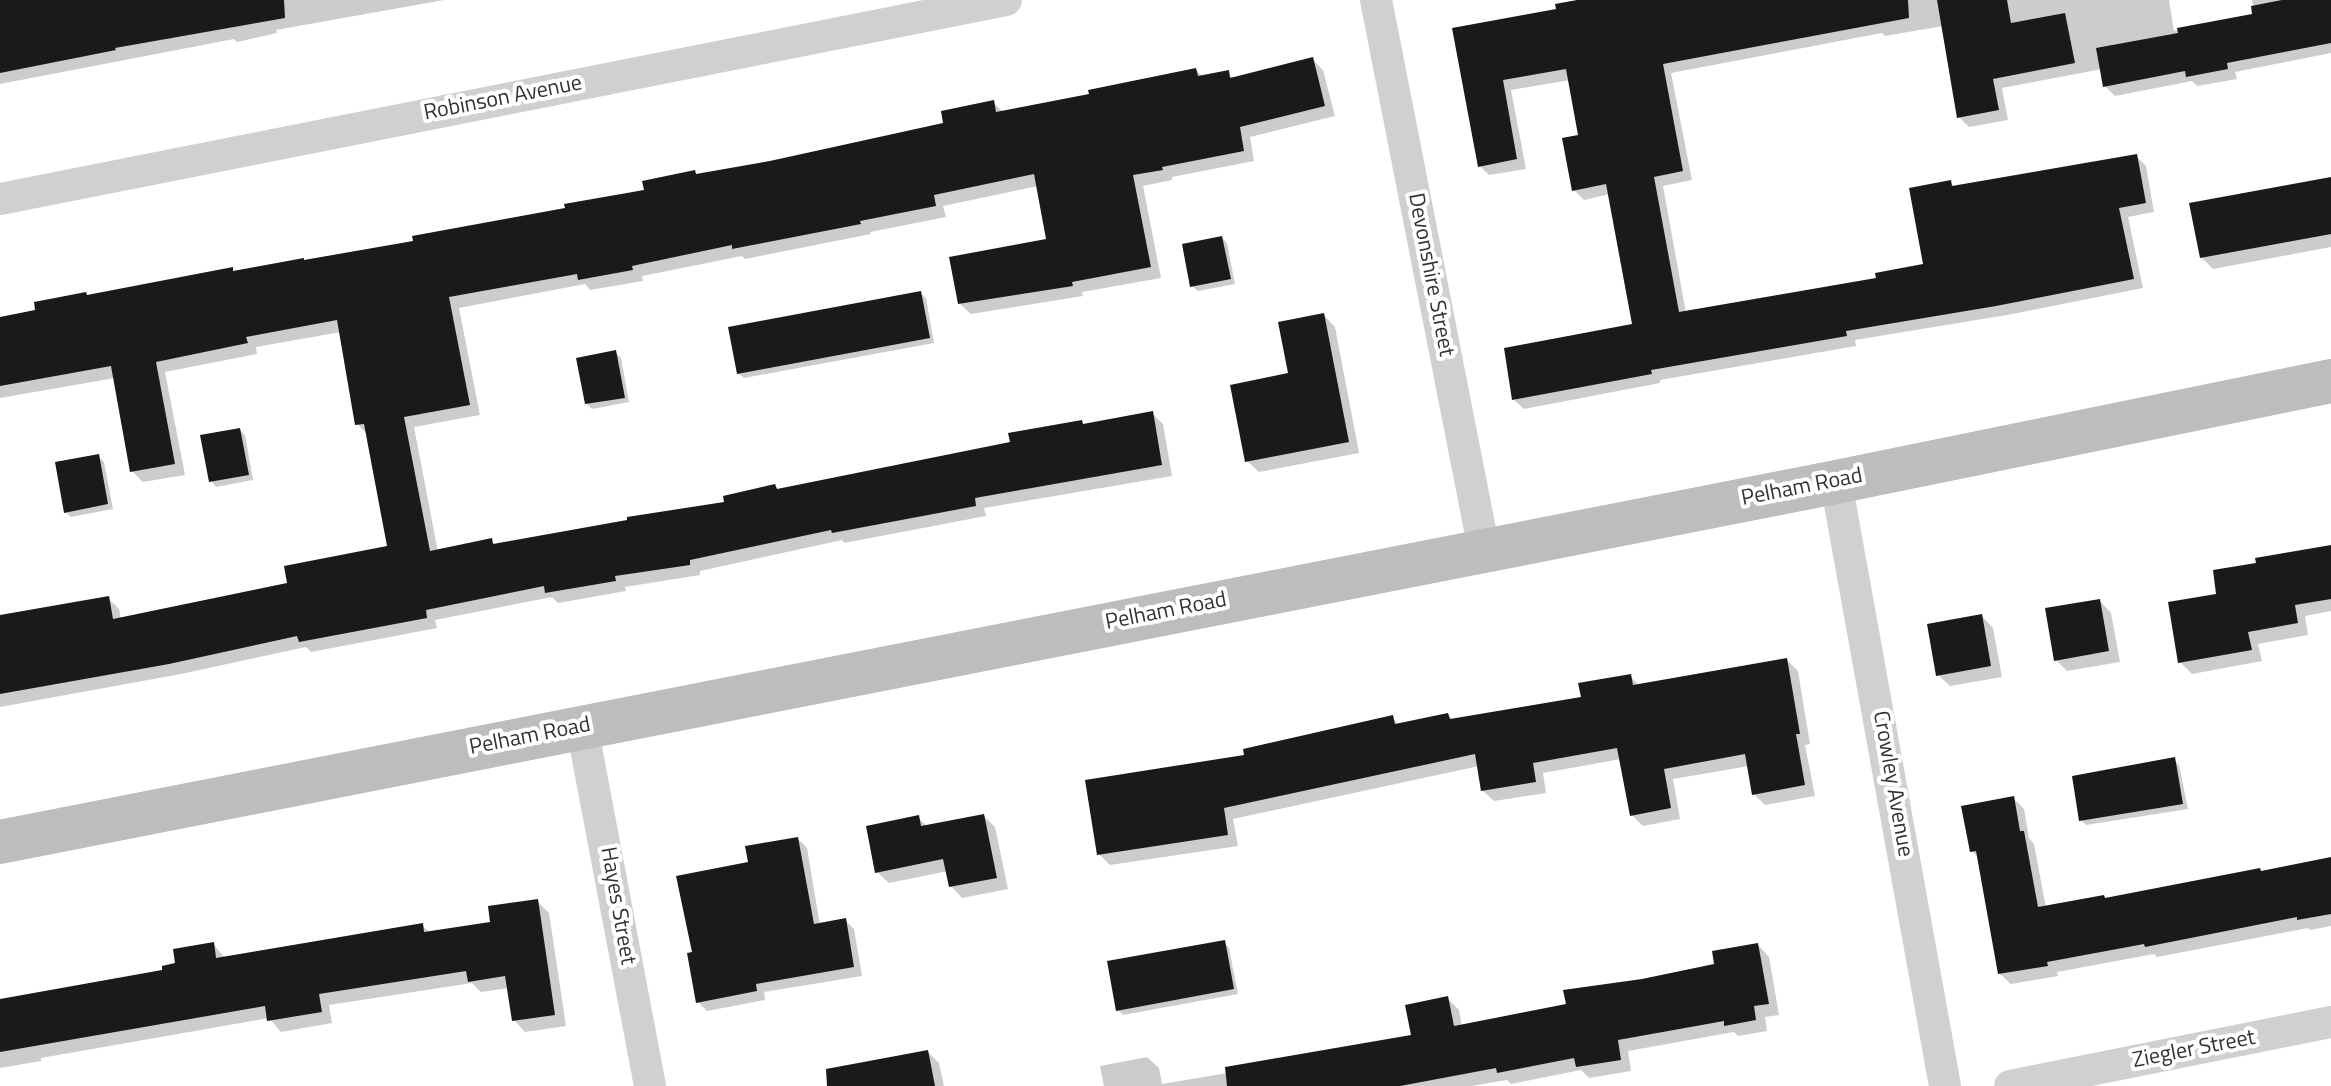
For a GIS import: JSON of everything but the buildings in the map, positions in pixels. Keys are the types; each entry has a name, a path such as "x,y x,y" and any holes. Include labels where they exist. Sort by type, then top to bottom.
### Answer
{"main road":[{"name":"Pelham Road","path":"0,842 1836,482 2331,381"}],"street":[{"name":"Robinson Avenue","path":"0,199 1006,0"},
{"name":"Devonshire Street","path":"1376,0 1484,550"},
{"name":"Crowley Avenue","path":"1836,482 1945,1086"},
{"name":"Hayes Street","path":"582,727 650,1086"},
{"name":"Ziegler Street","path":"2010,1086 2331,1022"}]}
